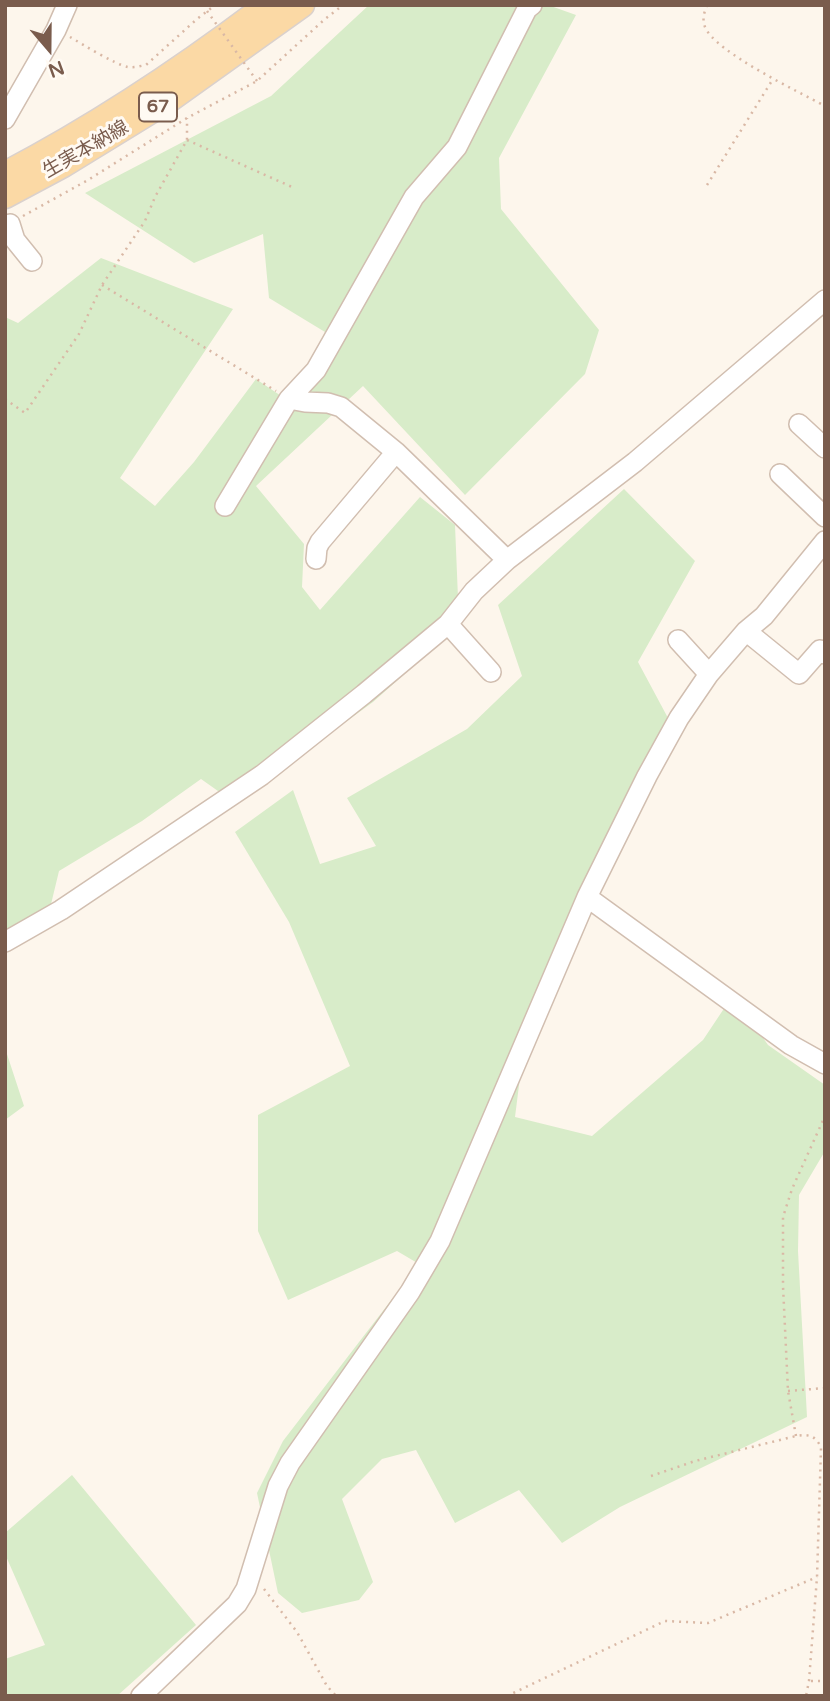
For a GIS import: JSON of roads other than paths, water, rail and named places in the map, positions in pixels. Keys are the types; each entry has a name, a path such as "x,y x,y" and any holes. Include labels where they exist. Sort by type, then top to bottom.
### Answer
{"main road":[{"name":"生実本納線","path":"5,174 52,150 128,103 267,5"},
{"name":"生実本納線","path":"5,196 63,165 169,100 302,5"}],"street":[{"path":"5,118 56,30 67,5"},
{"path":"225,506 289,399 316,370 414,197 457,147 527,9 532,5"},
{"path":"10,224 15,240 32,261"},
{"path":"5,942 61,910 262,775 448,624 474,591 507,559 635,462 822,307"},
{"path":"289,399 328,402 341,407 396,452 507,559"},
{"path":"799,424 825,448"},
{"path":"316,559 320,542 396,452"},
{"path":"780,474 825,517"},
{"path":"141,1696 237,1604 246,1588 278,1486 290,1463 402,1303 440,1241 587,897 672,730 709,674 746,631 764,616 825,541"},
{"path":"448,624 491,673"},
{"path":"746,631 799,674 820,650 825,653"},
{"path":"678,640 709,674"},
{"path":"587,897 791,1045 825,1064"}]}
